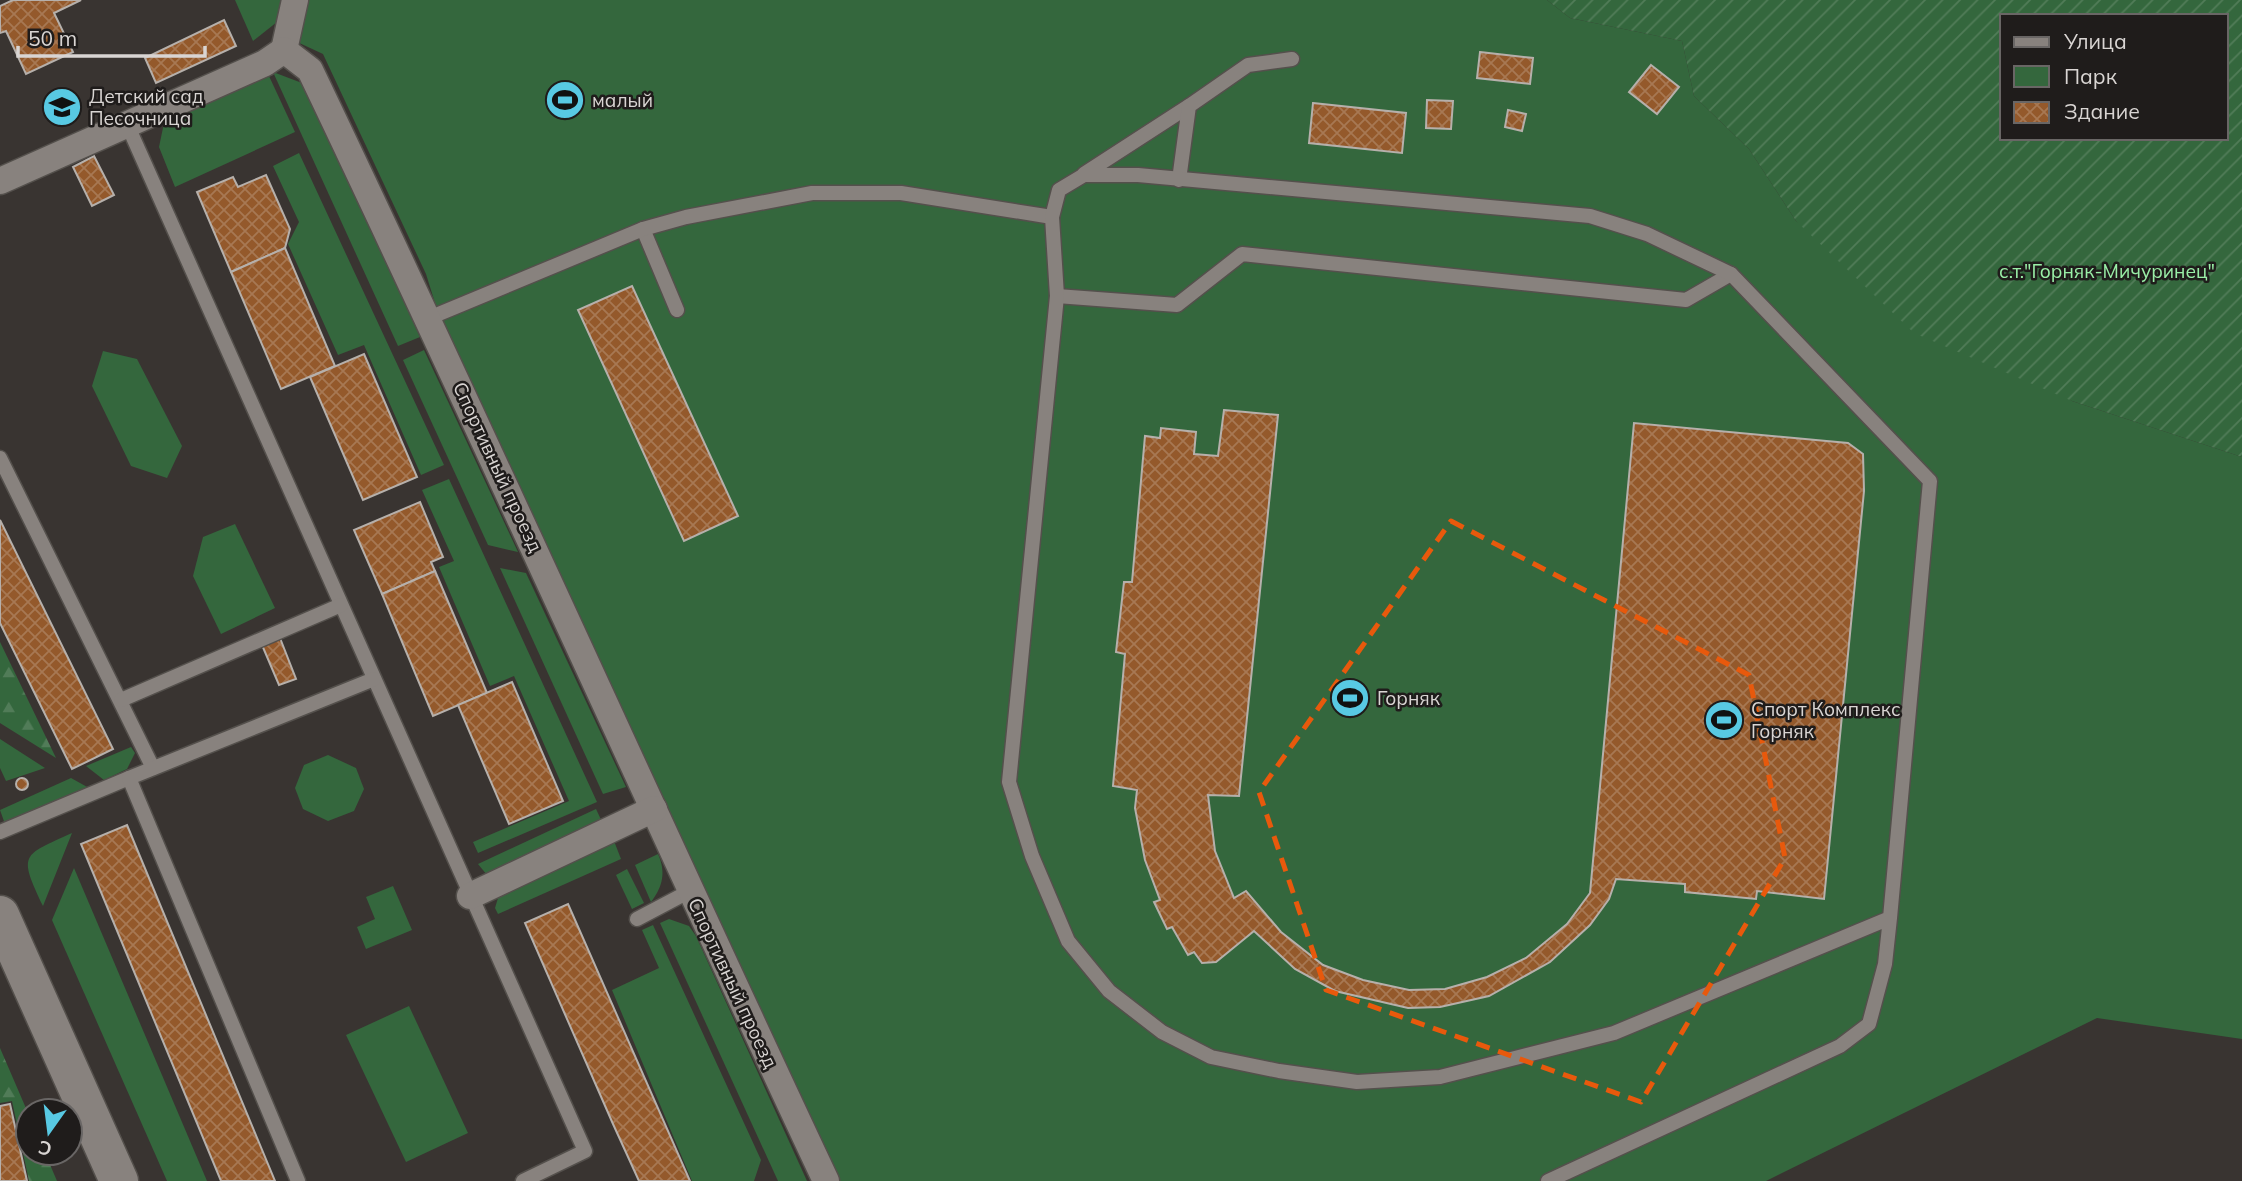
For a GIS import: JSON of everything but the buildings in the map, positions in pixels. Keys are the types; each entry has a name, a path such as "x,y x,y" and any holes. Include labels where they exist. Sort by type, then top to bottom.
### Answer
{"main road":[{"path":"0,915 119,1181"}],"street":[{"path":"0,181 265,63 284,51 295,0"},
{"name":"Спортивный проезд","path":"284,51 310,70 429,318 690,891 826,1181"},
{"path":"470,895 654,809"}],"lane":[{"path":"1292,59 1248,65 1189,107 1059,190 1052,217 1057,296 1009,782 1032,856 1068,941 1109,991 1139,1017 1211,1057 1279,1071 1357,1082 1440,1077 1614,1032 1889,918"},
{"path":"1179,180 1188,132 1189,107"},
{"path":"127,124 584,1151 523,1181"},
{"path":"1084,175 1179,180 1590,216 1647,234 1731,274 1930,481 1885,964 1869,1024 1840,1046 1548,1181"},
{"path":"429,318 643,229 686,217 812,192 901,193 1052,217"},
{"path":"643,229 677,310"},
{"path":"1057,296 1177,304 1242,254 1686,300 1731,274"},
{"path":"0,458 153,768"},
{"path":"121,700 341,605"},
{"path":"0,832 374,679"},
{"path":"129,778 298,1181"},
{"path":"637,919 690,891"}],"highlighted area":[{"path":"1451,521 1749,675 1785,858 1641,1102 1326,990 1259,792"}],"green space":[{"path":"235,0 284,0 282,18 253,41"},
{"name":"Горняк","path":"305,0 1547,0 1570,18 1682,41 1694,96 1749,149 1796,221 2072,401 2242,457 2242,1039 2097,1018 1766,1181 839,1181 561,576 449,348 426,274 323,54 295,41"},
{"name":"с.т.\"Горняк-Мичуринец\"","path":"1547,0 2242,0 2242,457 2072,401 1914,333 1796,221 1749,149 1694,96 1682,41 1570,18"},
{"path":"273,72 302,83 309,91 420,337 398,346"},
{"path":"269,76 295,132 175,187 159,147 164,123"},
{"path":"299,153 444,465 421,475 364,345 338,355 288,244 299,222 273,166"},
{"path":"424,350 518,552 488,545 403,360"},
{"path":"103,351 137,359 182,446 167,478 131,466 92,386"},
{"path":"449,479 597,802 478,853 473,842 569,801 514,676 490,686 439,567 454,561 422,490"},
{"path":"235,524 275,608 221,634 193,576 203,537"},
{"path":"500,568 526,573 626,787 603,794"},
{"path":"0,642 56,758 0,723"},
{"path":"0,739 45,768 6,781 0,768"},
{"path":"131,747 135,753 127,769 104,780 86,766"},
{"path":"328,755 356,768 364,789 354,811 328,821 303,809 295,788 304,765"},
{"path":"71,778 89,788 5,824 0,810"},
{"path":"596,809 604,826 487,875 478,864"},
{"path":"72,833 43,906 30,875 29,858 34,852"},
{"path":"614,841 621,859 498,914 495,908 498,898 506,891"},
{"path":"658,854 662,879 651,902 635,865"},
{"path":"74,868 207,1181 167,1181 52,920"},
{"path":"627,869 644,903 632,909 616,875"},
{"path":"393,886 412,930 366,949 357,927 375,919 366,897"},
{"path":"669,919 689,926 696,936 807,1181 778,1181 660,923"},
{"path":"653,925 761,1160 754,1181 692,1181 612,990 659,968 642,930"},
{"path":"409,1006 468,1133 406,1162 346,1035"},
{"path":"0,1048 21,1097 14,1097 14,1110 12,1101 0,1103"},
{"path":"26,1167 51,1167 57,1181 29,1181"}],"place":[{"name":"малый","path":"565,100"},
{"name":"Детский сад Песочница","path":"62,107"},
{"name":"Горняк","path":"1350,698"},
{"name":"Спорт Комплекс Горняк","path":"1724,720"}]}
